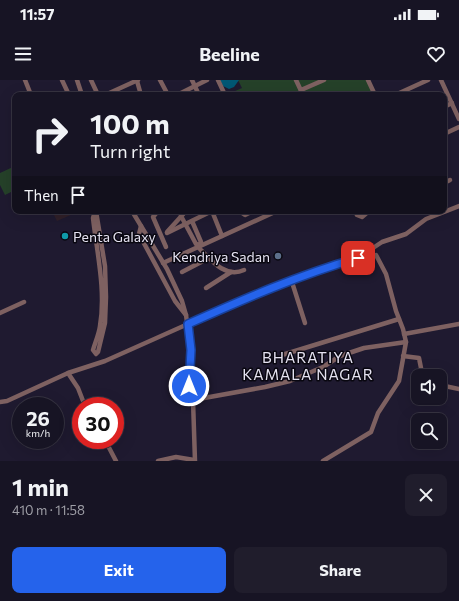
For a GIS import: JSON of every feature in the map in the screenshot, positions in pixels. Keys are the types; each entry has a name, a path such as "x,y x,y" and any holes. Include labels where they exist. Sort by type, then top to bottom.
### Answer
{"street":[{"path":"25,80 30,92"},
{"path":"62,80 68,92"},
{"path":"77,80 81,92"},
{"path":"91,80 97,92"},
{"path":"117,92 137,80 140,92"},
{"path":"160,80 166,92"},
{"path":"192,80 198,92"},
{"path":"183,92 207,80"},
{"path":"218,80 224,92"},
{"path":"296,80 302,92"},
{"path":"304,92 324,80"},
{"path":"368,80 374,92"},
{"path":"402,92 428,80"},
{"path":"441,80 447,92"},
{"path":"447,93 459,119"},
{"path":"447,106 452,103"},
{"path":"447,133 459,127"},
{"path":"447,211 459,206"},
{"path":"95,214 93,218 100,288 100,326 93,350 96,354 98,352 106,323 105,266 96,214"},
{"path":"134,214 163,263 182,301 188,324 191,350 189,386 193,400 196,432 195,460 176,457 158,461"},
{"path":"156,214 153,217 166,247"},
{"path":"162,236 206,214"},
{"path":"213,214 222,236"},
{"path":"163,263 270,214"},
{"path":"356,214 362,217 366,214"},
{"path":"0,402 7,401 68,373 105,361 291,280 320,269 358,258 382,242 406,234 426,219 439,214"},
{"path":"167,233 181,216 196,244 199,245 201,242 192,221"},
{"path":"141,226 139,234 176,301 186,315"},
{"path":"198,247 217,266 231,272"},
{"path":"323,461 371,432 378,413 399,381 406,342 386,274 376,254"},
{"path":"182,272 209,258"},
{"path":"206,288 231,272 244,270"},
{"path":"291,280 305,323"},
{"path":"100,288 106,288"},
{"path":"0,313 24,302"},
{"path":"282,355 399,319"},
{"path":"404,334 459,324"},
{"path":"193,400 265,388 323,367 340,356 364,348 406,342"},
{"path":"403,356 419,358 421,369"},
{"path":"68,373 82,397"},
{"path":"447,386 459,389"},
{"path":"110,449 116,461"}],"shaded area":[{"path":"54,214 73,214 57,221"}],"green space":[{"path":"238,80 370,80 375,92 233,92 242,88"},
{"path":"12,167 12,192 5,195 0,185 0,173"}],"water":[{"path":"220,80 239,80 234,87 229,89 223,86"}],"place":[{"name":"Penta Galaxy","path":"65,236"},
{"name":"Kendriya Sadan","path":"278,256"}],"district":[{"name":"BHARATIYA KAMALA NAGAR","path":"308,366"}],"route":[{"path":"189,386 191,350 188,324 273,286 320,269 358,258"}]}
